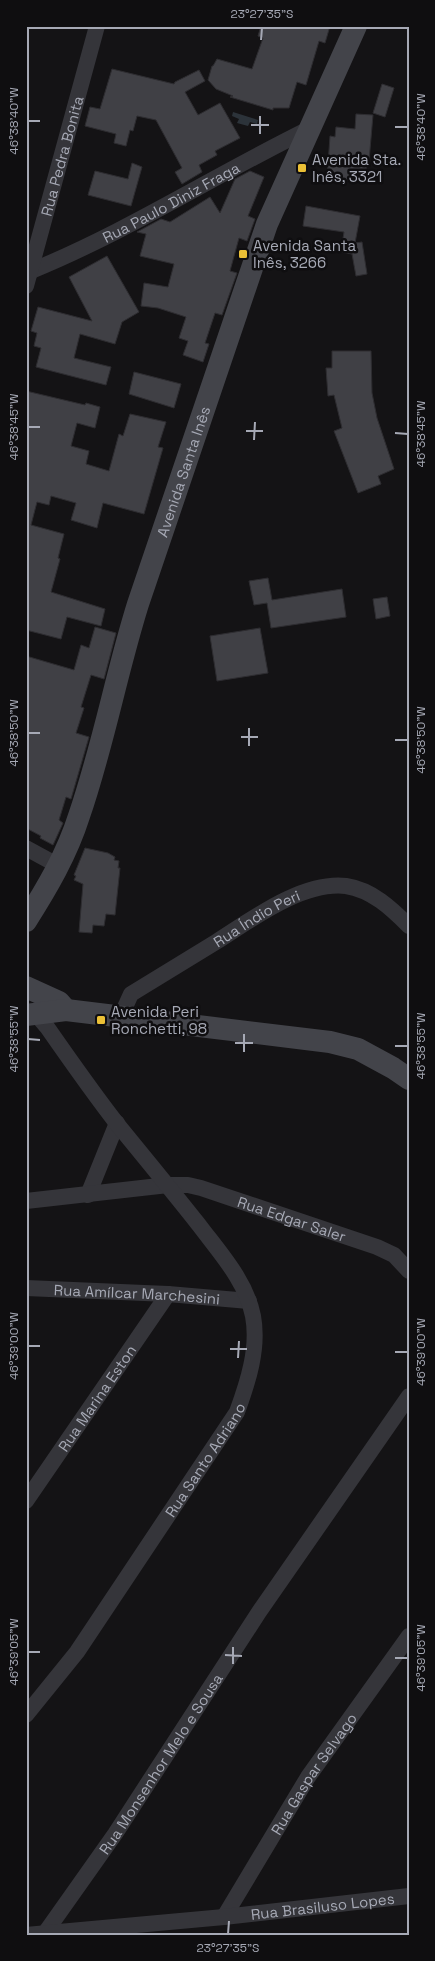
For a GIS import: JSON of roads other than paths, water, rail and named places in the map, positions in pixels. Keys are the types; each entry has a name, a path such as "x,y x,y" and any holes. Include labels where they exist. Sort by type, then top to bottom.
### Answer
{"main road":[{"name":"Avenida Santa Inês","path":"26,921 59,866 79,818 124,650 267,224 356,26"},
{"path":"26,987 59,1002 66,1010"},
{"path":"29,1013 66,1010 330,1042 358,1049 409,1079"}],"street":[{"name":"Rua Pedra Bonita","path":"28,278 97,26"},
{"name":"Rua Paulo Diniz Fraga","path":"28,278 162,209 255,156 309,129"},
{"path":"26,848 59,866"},
{"name":"Rua Índio Peri","path":"121,1016 132,994 273,907 299,894 328,886 357,888 373,896 409,926"},
{"name":"Rua Santo Adriano","path":"26,1715 77,1652 237,1412 251,1368 254,1341 253,1317 249,1301 226,1260 117,1123 47,1027 29,1013"},
{"path":"88,1195 117,1123"},
{"name":"Rua Edgar Saler","path":"26,1201 168,1185 201,1188 377,1247 394,1255 409,1271"},
{"name":"Rua Amílcar Marchesini","path":"26,1288 168,1294 249,1301"},
{"name":"Rua Marina Eston","path":"26,1501 168,1294"},
{"name":"Rua Monsenhor Melo e Sousa","path":"45,1933 115,1834 264,1604 409,1396"},
{"name":"Rua Gaspar Selvago","path":"224,1916 308,1777 409,1636"},
{"name":"Rua Brasiluso Lopes","path":"26,1935 409,1896"}],"place":[{"name":"Avenida Sta. Inês, 3321","path":"302,168"},
{"name":"Avenida Santa Inês, 3266","path":"243,254"},
{"name":"Avenida Peri Ronchetti, 98","path":"101,1020"}]}
